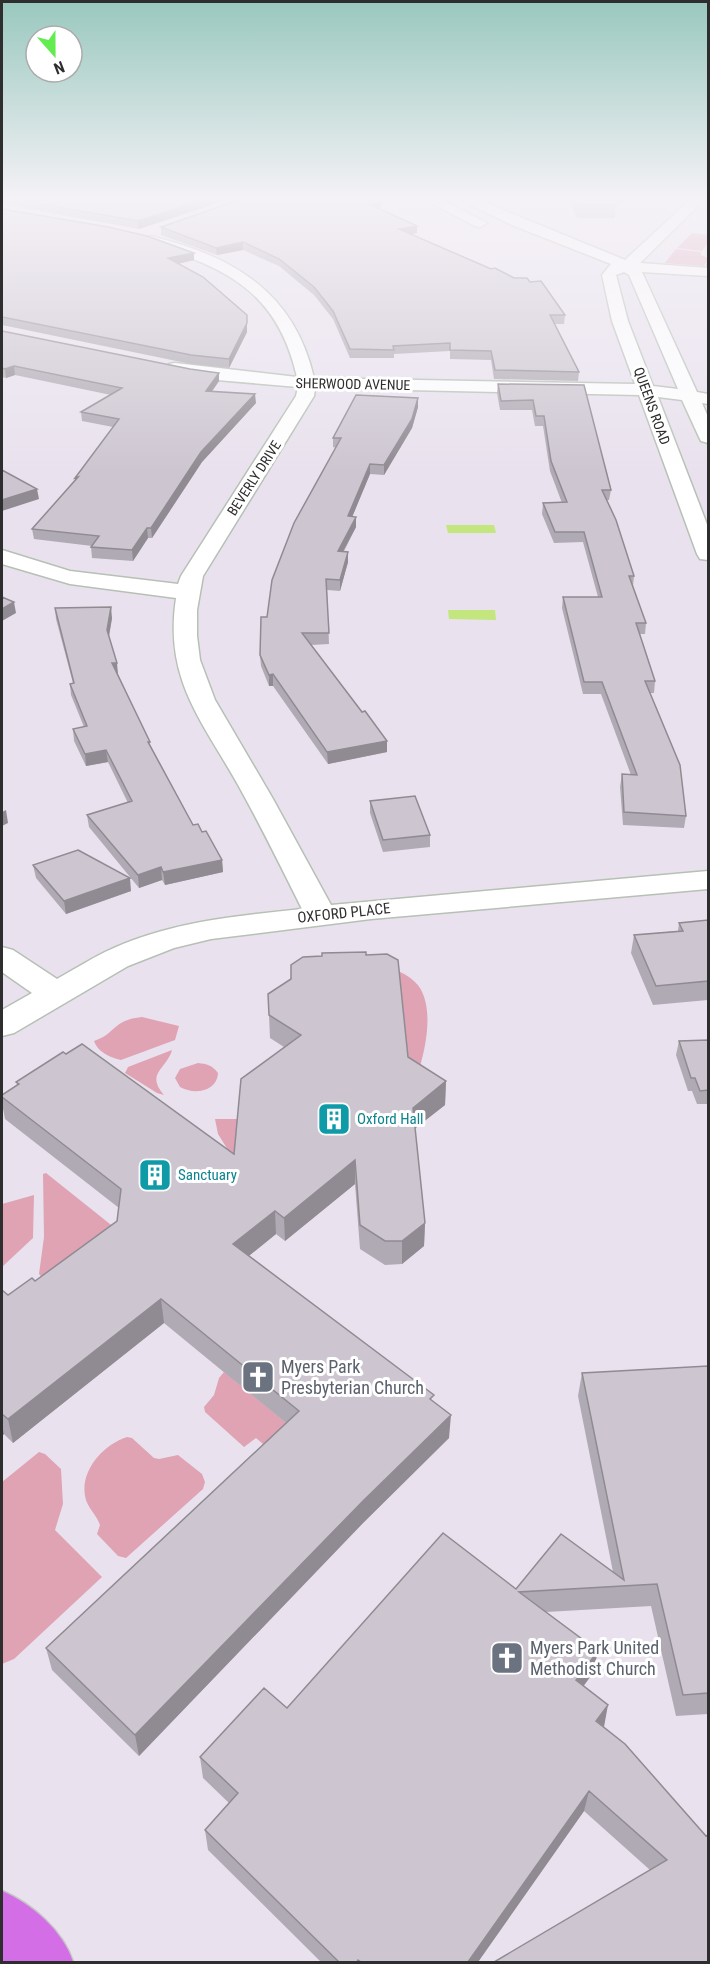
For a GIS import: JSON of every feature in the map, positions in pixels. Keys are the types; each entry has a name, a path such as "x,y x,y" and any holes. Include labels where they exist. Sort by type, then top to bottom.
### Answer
{"main road":[{"path":"2,1920 44,1962"}],"street":[{"path":"259,290 275,306 288,326 307,383"},
{"name":"QUEENS ROAD","path":"611,290 617,312 708,554"},
{"path":"645,290 700,397 708,437"},
{"name":"SHERWOOD AVENUE","path":"160,365 243,379 307,383 593,386 700,397"},
{"name":"BEVERLY DRIVE","path":"307,383 305,396 285,430 197,566 187,592 186,646 189,669 212,719 254,789 321,915"},
{"path":"2,557 63,577 83,581 187,592"},
{"name":"OXFORD PLACE","path":"2,1025 54,993 117,959 163,941 211,928 321,915 708,880"},
{"path":"2,957 54,993"}],"shaded area":[{"path":"446,525 494,525 496,533 448,533"},
{"path":"448,610 495,610 496,620 449,619"},
{"path":"369,958 405,975 415,982 422,992 426,1004 427,1032 422,1061 414,1084"},
{"path":"142,1017 179,1026 175,1040 121,1060 104,1054 96,1045 94,1041 107,1035 119,1024"},
{"path":"172,1050 157,1076 159,1088 164,1095 125,1073 128,1067"},
{"path":"198,1063 209,1065 218,1073 214,1084 198,1091 180,1087 175,1078 180,1069"},
{"path":"215,1119 242,1119 233,1158 218,1134"},
{"path":"46,1173 115,1228 42,1277 39,1274 44,1237 43,1174"},
{"path":"34,1195 33,1238 2,1267 2,1204"},
{"path":"224,1372 330,1459 277,1456 256,1438 244,1447 205,1412 204,1407 214,1395 219,1378"},
{"path":"127,1437 132,1438 154,1458 178,1455 202,1474 205,1482 203,1489 126,1558 118,1556 97,1534 100,1525 87,1503 84,1490 94,1461 109,1446"},
{"path":"39,1452 45,1454 61,1469 63,1504 55,1530 102,1577 14,1659 2,1664 2,1482"}],"building":[{"path":"2,290 218,290 247,315 247,323 229,359 191,355 2,317"},
{"path":"316,290 547,290 565,315 550,315 579,372 495,370 491,351 450,350 450,343 393,346 394,350 350,349 333,311"},
{"path":"2,331 219,373 206,391 255,394 201,452 151,528 147,528 132,550 91,547 99,536 32,529 78,477 75,478 119,419 81,412 122,388 14,366 2,368"},
{"path":"498,384 584,385 611,490 602,490 616,520 634,576 629,576 646,623 636,623 655,681 645,681 680,765 686,816 624,812 622,774 637,775 602,682 584,682 563,597 602,597 584,532 555,532 543,503 567,502 551,461 544,416 536,416 533,400 501,401"},
{"path":"356,395 418,398 412,419 384,465 370,464 348,516 356,517 338,551 348,552 340,580 326,579 329,633 302,633 387,741 327,752 273,674 269,675 260,655 261,617 267,617 272,580 294,523 341,438 333,438"},
{"path":"2,470 37,489 2,500"},
{"path":"2,597 14,602 2,609"},
{"path":"111,607 107,630 117,663 112,663 150,742 148,742 193,825 198,824 202,832 206,831 222,860 163,872 161,867 138,875 87,815 132,801 106,750 85,754 73,729 87,726 70,684 74,683 55,608"},
{"path":"415,796 430,835 383,840 370,801"},
{"path":"78,850 130,878 64,901 33,865"},
{"path":"708,920 708,981 656,986 634,935 683,931 679,923"},
{"path":"366,952 366,955 387,954 398,960 408,1057 446,1081 413,1108 425,1223 402,1241 385,1241 360,1225 355,1160 284,1218 275,1211 233,1244 434,1395 430,1399 451,1415 363,1501 135,1735 46,1648 299,1411 161,1299 8,1419 2,1414 2,1290 8,1295 32,1278 35,1281 117,1221 121,1189 2,1095 19,1084 16,1082 63,1052 66,1054 82,1044 234,1154 241,1079 301,1035 269,1015 268,994 291,979 291,965 303,957 322,956 322,953"},
{"path":"708,1040 708,1090 700,1091 695,1078 691,1078 679,1041"},
{"path":"708,1366 708,1693 683,1695 657,1584 519,1592 598,1651 576,1680 608,1705 596,1721 625,1744 706,1836 708,1835 708,1962 494,1962 667,1860 589,1791 468,1962 361,1962 358,1960 357,1962 339,1962 205,1830 238,1793 200,1757 264,1688 287,1708 443,1533 516,1589 561,1534 624,1580 582,1373"}],"place":[{"name":"Oxford Hall","path":"334,1119"},
{"name":"Sanctuary","path":"155,1175"},
{"name":"Myers Park Presbyterian Church","path":"258,1377"},
{"name":"Myers Park United Methodist Church","path":"507,1658"}]}
